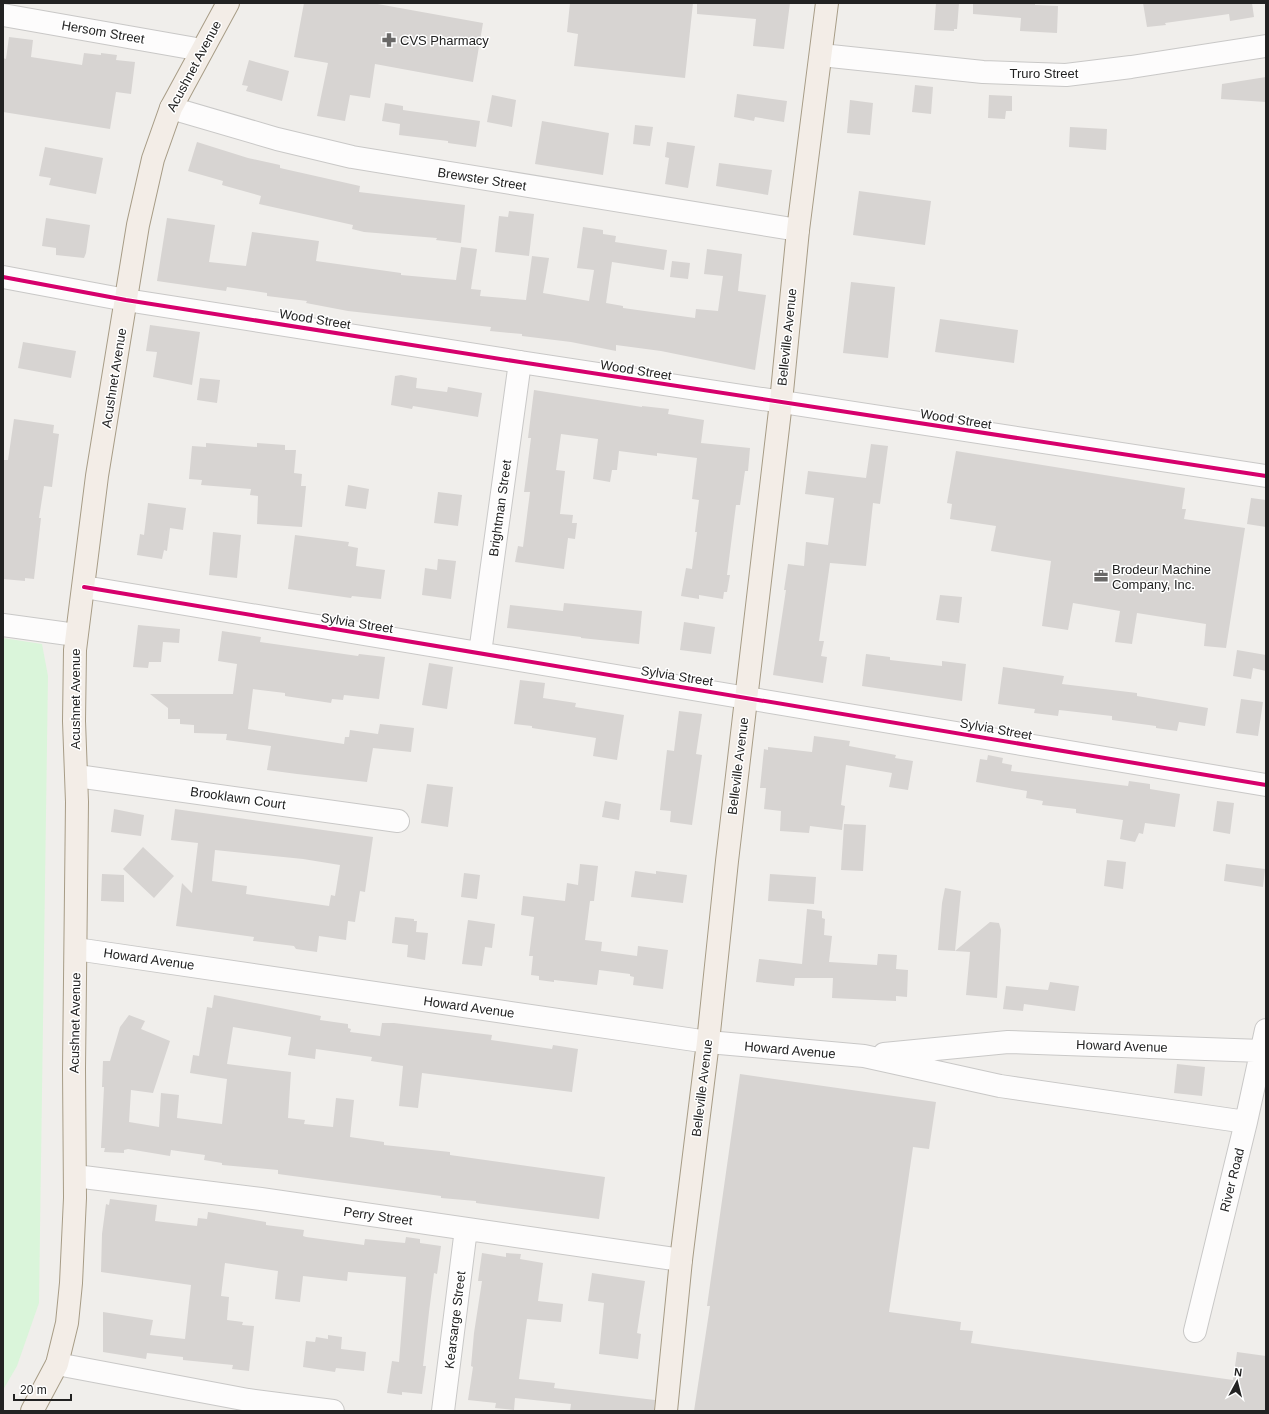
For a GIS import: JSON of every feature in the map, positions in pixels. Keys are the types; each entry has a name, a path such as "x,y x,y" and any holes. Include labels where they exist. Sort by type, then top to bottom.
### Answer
{"main road":[{"name":"Acushnet Avenue","path":"32,1411 57,1364 64,1337 71,1283 75,1176 74,1069 77,776 74,721 76,635 84,587 97,476 147,182 171,108 228,3"},
{"name":"Belleville Avenue","path":"666,1411 681,1260 708,1042 726,869 781,402 798,230 822,55 827,3"}],"street":[{"name":"Hersom Street","path":"3,15 202,50"},
{"name":"Truro Street","path":"822,55 984,72 1066,75 1124,68 1266,46"},
{"name":"Brewster Street","path":"171,108 277,139 352,157 798,230"},
{"name":"Wood Street","path":"3,277 126,300 1266,476"},
{"name":"Brightman Street","path":"480,653 520,362"},
{"name":"Sylvia Street","path":"84,587 1266,785"},
{"path":"3,625 76,635"},
{"name":"Brooklawn Court","path":"77,776 398,821"},
{"name":"Howard Avenue","path":"76,949 708,1042 864,1056 1000,1086 1246,1122"},
{"name":"River Road","path":"1195,1331 1246,1122 1266,1030"},
{"name":"Howard Avenue","path":"864,1056 1008,1042 1262,1051"},
{"name":"Perry Street","path":"75,1176 261,1199 681,1260"},
{"name":"Kearsarge Street","path":"443,1411 466,1229"},
{"path":"57,1364 248,1400 333,1411"}],"green space":[{"path":"3,638 42,644 48,676 39,1303 17,1366 3,1390"}],"building":[{"name":"CVS Pharmacy","path":"304,3 372,3 483,23 473,82 375,64 370,98 350,95 345,121 317,116 328,63 294,57"},
{"path":"570,3 693,3 685,78 574,66 578,34 567,32"},
{"path":"697,3 790,3 784,49 753,46 756,19 697,14"},
{"path":"936,3 959,3 957,29 954,29 954,31 934,30"},
{"path":"973,3 1035,3 1035,5 1058,6 1057,33 1020,31 1021,18 973,14"},
{"path":"1143,3 1252,3 1254,17 1230,21 1229,14 1147,27"},
{"path":"9,37 33,40 31,57 82,65 84,53 101,55 101,53 117,55 116,60 135,62 131,94 116,92 110,129 3,112 3,58 6,59"},
{"path":"249,60 289,71 282,101 246,91 248,86 242,85"},
{"path":"1266,77 1266,102 1221,99 1222,84"},
{"path":"915,85 933,87 931,114 912,112"},
{"path":"737,94 787,101 784,122 755,117 754,121 734,117"},
{"path":"492,95 516,100 512,127 487,122"},
{"path":"989,95 1012,96 1012,111 1006,111 1005,119 988,118"},
{"path":"850,100 873,103 870,135 847,133"},
{"path":"385,103 403,106 403,110 480,121 476,147 448,143 448,141 399,135 400,124 382,121"},
{"path":"542,121 609,133 603,175 535,164"},
{"path":"635,125 653,127 650,146 633,144"},
{"path":"1070,127 1107,129 1106,150 1069,147"},
{"path":"197,142 248,158 280,165 280,168 360,186 359,192 465,205 461,243 436,240 437,238 364,232 352,229 353,225 259,204 261,196 222,185 223,181 188,171"},
{"path":"667,142 695,146 688,188 665,184 669,158 665,157"},
{"path":"45,147 103,158 96,194 49,185 51,178 39,176"},
{"path":"719,163 772,170 768,195 716,186"},
{"path":"859,191 931,201 925,245 853,235"},
{"path":"509,211 534,214 529,256 495,252 499,216 508,217"},
{"path":"46,218 90,225 84,258 56,255 56,248 42,246"},
{"path":"167,218 215,225 209,262 246,266 252,232 319,241 316,261 401,273 401,275 456,280 461,247 477,249 471,289 481,290 480,296 526,300 532,256 549,258 543,293 589,301 594,270 577,268 583,227 603,230 603,234 616,236 615,242 667,250 664,270 612,262 606,303 623,306 623,308 695,318 696,309 718,311 723,276 704,274 707,249 742,254 738,291 766,295 755,370 661,351 616,345 616,351 571,342 522,336 522,334 490,331 491,327 348,311 306,303 307,301 267,296 267,293 227,287 226,291 157,281"},
{"path":"672,261 690,263 688,279 670,277"},
{"path":"851,282 895,287 888,358 843,353"},
{"path":"940,319 1018,330 1014,363 935,352"},
{"path":"150,325 200,332 192,385 153,377 157,352 146,351"},
{"path":"23,342 76,351 71,378 18,368"},
{"path":"401,375 417,378 416,388 447,392 448,387 482,393 478,417 413,406 412,409 391,405 395,376"},
{"path":"200,378 220,380 217,403 197,400"},
{"path":"534,390 642,407 669,409 668,414 704,420 701,443 750,448 748,471 745,471 740,505 736,505 727,575 730,575 727,592 724,592 723,599 699,595 699,599 681,596 686,568 692,569 697,532 695,532 699,500 692,499 697,458 657,453 657,456 619,451 617,470 612,470 610,482 593,479 598,439 561,434 556,470 565,471 560,514 573,515 572,523 577,523 575,539 568,538 564,569 515,562 518,546 523,547 530,492 524,492 531,438 528,438"},
{"path":"14,419 54,425 53,433 59,434 52,487 44,486 39,518 41,518 34,579 25,578 25,581 3,579 3,460 8,460"},
{"path":"206,443 257,447 257,443 285,445 285,450 296,450 294,473 302,474 301,486 306,486 302,527 257,524 258,496 250,495 251,489 201,485 202,480 189,479 192,446 206,447"},
{"path":"871,444 888,446 880,504 873,503 866,566 830,563 819,641 824,641 821,656 827,657 823,683 773,675 786,590 784,590 788,564 804,566 806,542 828,545 834,498 805,494 808,471 866,478"},
{"path":"956,451 1185,488 1182,509 1186,509 1184,519 1245,528 1226,648 1204,646 1206,624 1137,613 1132,644 1115,642 1120,611 1073,603 1068,630 1042,626 1051,561 991,551 996,526 950,519 952,504 947,503"},
{"path":"348,485 369,489 366,509 345,506"},
{"path":"438,492 462,495 458,526 434,523"},
{"path":"1251,498 1266,500 1266,527 1247,524"},
{"path":"148,503 186,508 183,530 170,528 167,551 164,550 162,559 137,555 140,534 144,535"},
{"path":"213,532 241,535 237,578 209,575"},
{"path":"295,535 349,542 348,546 358,548 356,566 385,570 381,599 352,596 351,598 288,589"},
{"path":"438,559 456,561 451,599 422,595 425,568 437,570"},
{"path":"940,595 962,597 959,623 936,620"},
{"path":"564,603 642,611 639,644 507,628 510,605 563,611"},
{"path":"684,622 715,627 711,654 680,650"},
{"path":"138,625 180,629 179,643 163,642 161,662 149,662 148,668 133,667"},
{"path":"222,631 261,637 260,642 358,656 359,654 385,657 379,699 344,695 343,700 332,699 331,703 285,696 285,693 253,689 248,729 344,744 345,737 349,737 350,730 378,734 380,724 414,728 411,752 373,748 367,782 267,770 271,746 226,740 227,734 194,733 194,725 180,724 180,719 168,719 168,708 150,694 233,694 237,664 218,661"},
{"path":"1237,650 1266,655 1266,671 1253,668 1251,679 1233,676"},
{"path":"866,654 890,657 890,660 942,666 942,661 966,664 962,701 862,686"},
{"path":"429,663 453,667 447,709 422,705"},
{"path":"1003,667 1064,676 1062,684 1137,693 1137,696 1208,708 1205,726 1179,722 1177,731 1156,728 1156,726 1112,720 1112,716 1059,710 1058,716 1034,713 1035,709 998,704"},
{"path":"520,680 545,683 543,698 576,703 575,707 624,715 617,760 593,756 596,738 514,724"},
{"path":"1241,699 1263,702 1258,736 1236,733"},
{"path":"679,711 702,714 696,754 702,755 692,825 670,822 671,811 660,810 667,750 674,751"},
{"path":"814,736 850,741 849,746 896,755 895,758 913,761 908,790 889,787 892,773 846,765 841,805 845,806 842,830 810,826 809,833 780,831 781,811 764,809 766,788 760,788 764,749 768,750 768,747 812,752"},
{"path":"988,755 1003,758 1002,763 1012,765 1011,771 1128,786 1129,781 1150,784 1150,789 1180,794 1175,827 1145,823 1143,834 1139,833 1135,842 1120,839 1123,820 1076,813 1076,809 1042,805 1043,801 1026,798 1027,791 976,782 980,759 987,760"},
{"path":"427,784 453,787 448,827 421,823"},
{"path":"605,801 621,804 619,820 602,817"},
{"path":"1217,801 1234,803 1230,834 1213,831"},
{"path":"114,809 144,815 141,836 111,832"},
{"path":"175,809 373,837 365,892 360,891 355,922 348,921 346,940 319,936 317,952 296,949 294,946 253,941 254,937 176,926 182,883 192,893 198,843 171,840","holes":["215,850 303,859 340,865 335,896 331,895 329,906 246,894 247,886 212,881"]},
{"path":"844,824 866,825 863,871 841,870"},
{"path":"143,847 174,876 154,898 123,869"},
{"path":"1107,860 1126,862 1123,889 1104,886"},
{"path":"580,864 598,866 594,901 590,901 585,940 602,942 601,951 637,956 638,946 668,950 663,989 633,985 634,977 630,976 630,974 599,970 597,985 554,980 554,982 539,980 539,976 531,975 533,956 529,956 534,917 521,915 523,896 565,901 567,883 578,885"},
{"path":"1226,864 1265,869 1263,887 1224,881"},
{"path":"635,871 656,874 656,871 687,875 683,903 631,897"},
{"path":"464,873 480,875 477,899 461,897"},
{"path":"102,874 124,875 124,902 101,901"},
{"path":"770,874 816,877 814,904 768,901"},
{"path":"945,888 961,891 955,951 938,950 942,903"},
{"path":"807,909 822,911 822,918 825,919 824,935 832,936 829,962 877,965 878,954 897,955 896,969 908,970 907,997 896,996 896,1001 832,998 833,978 795,978 794,986 756,982 759,959 802,964"},
{"path":"395,917 414,919 414,921 417,921 416,932 428,933 425,960 407,957 408,945 392,943"},
{"path":"468,920 495,924 492,948 485,947 482,966 462,964"},
{"path":"990,922 999,923 1001,930 997,998 966,995 970,952 955,951"},
{"path":"1050,982 1079,986 1075,1011 1024,1004 1023,1011 1003,1009 1006,986 1048,990"},
{"path":"214,995 321,1016 320,1020 348,1024 348,1028 351,1029 350,1032 380,1036 382,1023 394,1023 492,1035 491,1040 552,1049 553,1045 578,1049 572,1092 422,1073 418,1108 399,1106 403,1066 371,1061 372,1057 316,1049 315,1059 288,1055 291,1037 233,1027 227,1064 291,1072 288,1118 305,1120 304,1124 333,1127 336,1098 354,1100 350,1137 384,1142 384,1145 450,1152 450,1155 605,1177 599,1219 476,1203 476,1201 441,1198 441,1196 278,1174 278,1170 222,1165 222,1163 204,1160 205,1155 171,1150 170,1156 128,1149 124,1150 124,1153 104,1152 105,1148 101,1148 104,1087 102,1087 103,1061 110,1061 120,1027 129,1015 145,1021 141,1029 170,1041 153,1093 131,1090 129,1122 159,1127 161,1093 179,1095 177,1118 222,1124 227,1079 190,1073 193,1055 199,1056 207,1007 212,1008"},
{"path":"1177,1064 1205,1067 1202,1096 1174,1093"},
{"path":"740,1074 936,1102 929,1149 913,1147 889,1312 961,1322 960,1330 973,1331 971,1343 1233,1380 1237,1352 1266,1356 1266,1411 694,1411 710,1306 707,1306"},
{"path":"110,1199 157,1205 155,1221 197,1226 198,1218 207,1219 208,1212 266,1222 266,1225 304,1230 303,1236 306,1237 364,1245 365,1239 405,1243 406,1237 420,1239 420,1243 441,1246 437,1274 434,1273 423,1366 426,1366 422,1394 402,1392 402,1395 387,1393 392,1361 399,1362 406,1277 348,1272 347,1281 303,1276 300,1302 275,1299 278,1271 225,1263 221,1296 229,1297 227,1320 243,1322 242,1325 254,1326 249,1371 232,1369 233,1365 183,1360 183,1357 147,1353 146,1359 103,1352 103,1312 153,1320 150,1335 185,1339 191,1285 101,1272 102,1234 106,1204 109,1205"},
{"path":"482,1253 506,1257 506,1253 521,1254 520,1259 543,1263 538,1301 563,1304 561,1322 527,1319 519,1379 555,1383 554,1388 655,1400 654,1411 570,1411 571,1404 515,1398 514,1410 495,1408 496,1403 468,1400 473,1367 471,1366 474,1333 482,1281 478,1281"},
{"path":"592,1273 645,1281 637,1333 641,1334 638,1359 599,1354 604,1303 588,1301"},
{"path":"328,1335 342,1337 341,1349 366,1352 364,1371 336,1368 335,1372 303,1367 306,1341 315,1342 316,1337 328,1339"}],"cycle path":[{"path":"3,277 126,300 1266,476"},
{"path":"84,587 1266,785"}],"place":[{"name":"CVS Pharmacy","path":"389,40"},
{"name":"Brodeur Machine Company, Inc.","path":"1101,576"}]}
